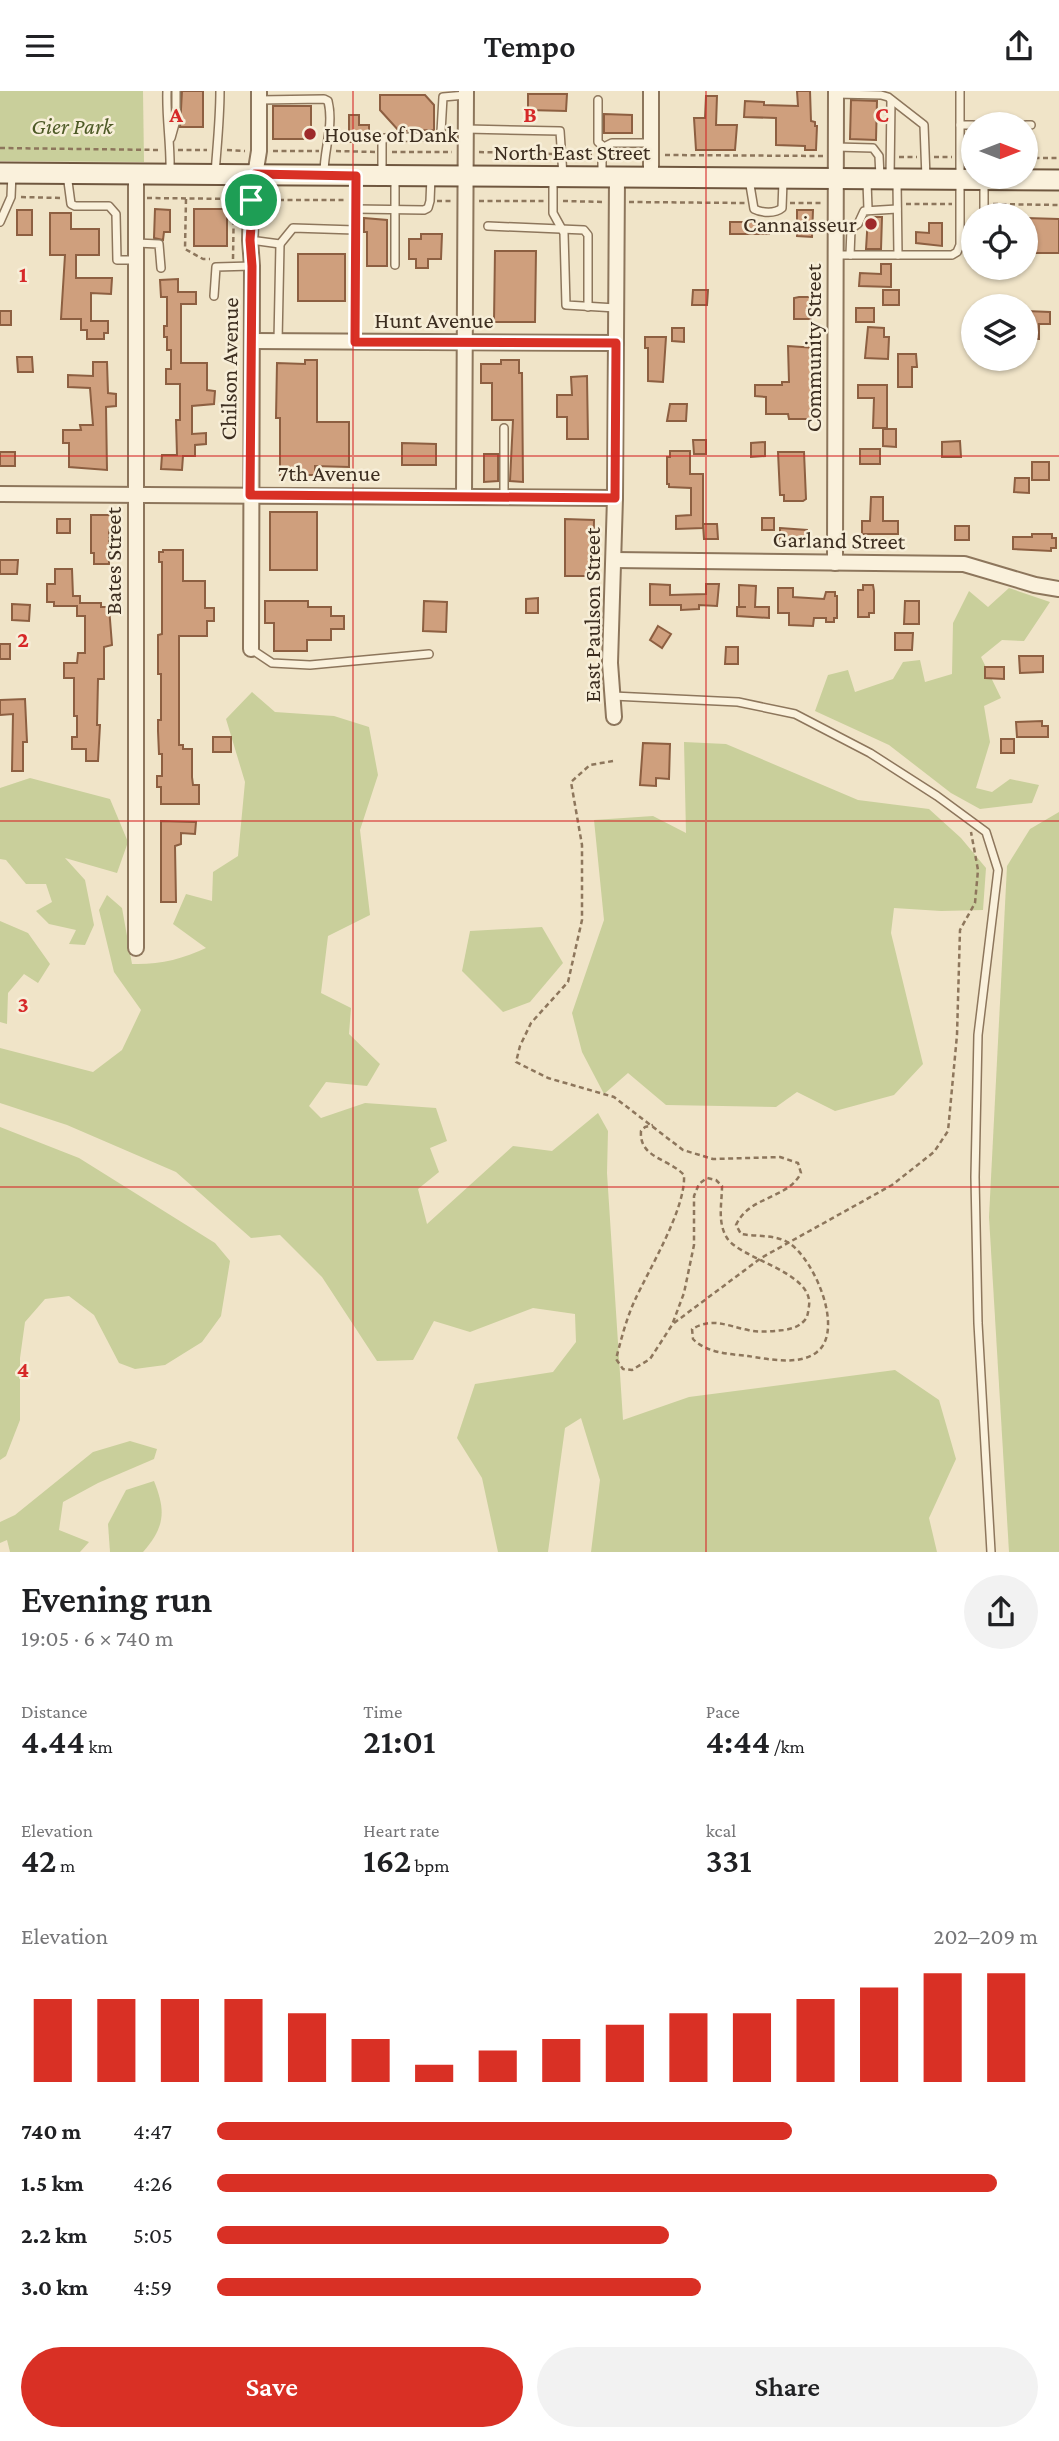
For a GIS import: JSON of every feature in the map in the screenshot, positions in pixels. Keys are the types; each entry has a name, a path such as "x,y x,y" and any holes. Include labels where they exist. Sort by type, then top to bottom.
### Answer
{"main road":[{"name":"North East Street","path":"6,173 959,179"},
{"name":"North East Street","path":"1038,180 1059,180"}],"street":[{"path":"651,91 651,177"},
{"name":"Community Street","path":"835,563 843,255 837,177 836,92"},
{"path":"464,496 466,93"},
{"name":"Chilson Avenue","path":"251,649 250,240 251,200 259,151 259,95"},
{"name":"Bates Street","path":"136,174 136,948"},
{"name":"East Paulson Street","path":"610,177 616,307 614,559 610,663 614,717"},
{"name":"Hunt Avenue","path":"252,341 616,343"},
{"name":"7th Avenue","path":"0,494 615,498"},
{"name":"Garland Street","path":"614,559 964,564 1035,585 1059,589"}],"lane":[{"path":"167,91 167,130 171,138"},
{"path":"170,175 176,91"},
{"path":"215,175 220,133 220,91"},
{"path":"891,100 891,156 867,209 858,224 851,229 843,255 952,255 957,252 960,245 960,91"},
{"path":"836,92 881,95 924,125 926,178"},
{"path":"395,265 395,209 382,142 388,137 439,137 443,97 466,93"},
{"path":"259,95 328,101 330,136 324,151 324,176"},
{"path":"598,100 598,142 610,177"},
{"path":"466,129 561,131 562,154 553,213 564,233 566,305 616,307"},
{"path":"603,151 612,143 651,149"},
{"path":"836,152 873,148 879,156 883,178 897,209 898,255"},
{"path":"0,222 11,197 6,173"},
{"path":"67,173 69,198 75,206 109,206 116,214 117,260 136,260"},
{"path":"355,342 356,176"},
{"path":"355,209 424,210 428,208 430,201 431,176"},
{"path":"749,177 754,209 773,212 782,208 783,177"},
{"path":"867,209 897,209"},
{"path":"488,226 584,230 588,236 588,307"},
{"path":"278,342 280,244 293,228 355,230"},
{"path":"250,240 280,244"},
{"path":"136,243 159,244 161,268"},
{"path":"214,296 216,267 252,266"},
{"path":"504,497 505,428"},
{"path":"251,649 272,663 310,665 429,654"},
{"path":"613,696 738,702 795,713 870,753 937,796 986,832 998,870 978,1035 975,1177 978,1324 990,1552"}],"path":[{"path":"0,148 562,154 651,149 836,152"},
{"path":"891,156 960,157"},
{"path":"1038,157 1059,158"},
{"path":"11,197 69,198"},
{"path":"136,198 355,200"},
{"path":"186,199 185,249 203,259 213,259"},
{"path":"223,259 233,260 234,199"},
{"path":"430,201 451,201"},
{"path":"613,761 590,765 570,782 582,845 582,920 568,982 531,1023 516,1062 548,1078 614,1097 653,1125 683,1150 713,1159 780,1157 797,1163 801,1173 794,1186 741,1213 736,1225 741,1234 772,1237 789,1243 814,1271 827,1308 829,1333 818,1352 802,1359 771,1359 724,1353 699,1346 693,1339 692,1329 702,1323 719,1322 749,1331 772,1332 797,1328 807,1318 810,1302 789,1275 761,1258 742,1251 727,1239 720,1221 723,1186 716,1180 706,1178 699,1184 694,1196 694,1245 684,1293 671,1325 650,1359 632,1370 623,1369 616,1359 620,1341 685,1187 684,1175 676,1166 646,1151 640,1142 641,1131 653,1125"},
{"path":"671,1325 761,1258 892,1185 934,1152 948,1131 957,1035 960,930 975,903 978,870 968,818"}],"green space":[{"name":"Gier Park","path":"0,91 143,91 144,162 0,161"},
{"path":"1009,588 1050,602 1024,641 1002,640 981,657 1001,698 984,706 990,742 976,788 992,792 1010,779 1039,785 1032,803 980,809 951,793 889,745 815,711 828,675 848,670 855,692 893,679 903,662 920,660 925,682 952,674 953,623 969,591 988,607"},
{"path":"252,692 275,712 334,716 369,727 378,775 360,830 370,915 328,936 321,993 351,1008 349,1034 380,1064 367,1086 326,1082 309,1106 321,1118 365,1103 436,1108 447,1141 430,1148 439,1172 418,1189 427,1224 513,1146 552,1151 598,1113 608,1131 607,1173 623,1420 689,1397 895,1370 939,1400 956,1459 929,1518 937,1552 591,1552 600,1480 581,1418 565,1428 548,1552 498,1552 482,1478 457,1438 475,1384 553,1372 576,1342 575,1314 533,1308 470,1332 434,1321 413,1360 377,1361 322,1277 280,1235 251,1238 176,1172 67,1125 0,1103 0,1048 93,1072 122,1050 141,1010 114,972 99,910 107,895 122,908 132,964 170,961 206,948 173,924 186,894 212,901 213,872 238,856 245,782 226,719"},
{"path":"684,742 726,744 858,800 929,809 961,838 986,868 983,910 894,908 891,933 923,1064 894,1095 835,1111 797,1092 776,1107 666,1105 628,1073 604,1094 582,1052 572,1013 604,920 594,820 653,816 686,833"},
{"path":"30,778 110,799 128,842 117,873 65,858 85,880 94,925 85,945 69,944 76,930 49,924 36,911 52,902 46,884 26,884 6,860 0,859 0,788"},
{"path":"1059,812 1059,1552 1009,1552 989,1217 1007,866 1030,829"},
{"path":"0,921 28,933 50,964 38,983 24,974 8,993 7,1024 0,1022"},
{"path":"542,927 563,963 530,1002 503,1012 462,971 470,931"},
{"path":"0,1127 79,1158 215,1243 230,1261 221,1316 202,1342 165,1365 135,1369 119,1363 94,1315 69,1296 45,1299 25,1322 20,1358 20,1420 6,1456 0,1460"},
{"path":"130,1441 157,1449 154,1459 98,1483 63,1502 59,1530 89,1542 80,1552 10,1552 7,1540 0,1543 0,1522 15,1515 93,1452"},
{"path":"154,1481 162,1510 156,1535 143,1552 110,1552 108,1524 126,1490"}],"building":[{"path":"182,91 203,91 203,127 180,127"},
{"path":"797,91 810,91 811,121 817,126 816,150 805,150 805,146 776,145 776,118 744,117 745,101 764,102 764,105 798,106"},
{"path":"528,94 567,94 566,111 528,110"},
{"path":"380,95 425,95 434,105 434,130 399,131 380,110"},
{"path":"706,96 717,96 716,125 737,125 735,150 696,150 694,118 705,118"},
{"path":"851,100 877,101 876,140 850,139"},
{"path":"273,106 311,106 311,139 273,139"},
{"path":"604,114 632,115 632,133 604,133"},
{"path":"349,115 359,115 359,125 369,125 369,140 349,142"},
{"path":"155,209 170,210 170,232 164,232 163,240 154,238"},
{"path":"194,209 227,209 227,246 194,246"},
{"path":"17,210 32,210 32,235 17,235"},
{"path":"797,210 813,210 812,237 797,236"},
{"path":"50,213 71,213 71,229 99,229 99,255 76,255 76,278 112,278 111,294 91,293 91,321 108,321 108,333 104,333 104,339 87,339 87,330 81,330 81,319 61,319 65,255 50,255"},
{"path":"868,217 882,217 881,249 866,249"},
{"path":"364,218 387,220 387,266 367,266 367,232 364,232"},
{"path":"1038,218 1059,219 1059,253 1038,253"},
{"path":"730,222 769,222 769,234 730,234"},
{"path":"929,223 942,223 942,246 916,243 916,232 929,233"},
{"path":"421,234 442,234 441,259 428,259 428,268 416,268 416,259 409,259 409,239 421,239"},
{"path":"495,251 536,251 535,322 494,322"},
{"path":"298,254 345,254 345,301 298,301"},
{"path":"881,264 891,264 891,287 859,286 860,273 881,274"},
{"path":"178,279 178,292 196,292 196,304 181,304 181,363 207,363 207,390 215,391 214,404 192,406 192,434 206,433 206,444 195,445 195,456 183,456 182,470 161,469 162,455 177,455 176,420 180,420 180,384 166,384 166,369 171,369 171,350 167,350 167,337 164,337 164,326 167,326 167,297 161,297 160,280"},
{"path":"693,290 708,290 707,305 692,305"},
{"path":"883,290 899,290 899,305 883,305"},
{"path":"811,297 811,319 794,319 794,298"},
{"path":"856,308 874,308 874,322 856,322"},
{"path":"0,311 11,311 11,325 0,325"},
{"path":"1038,312 1050,312 1050,324 1039,324 1039,339"},
{"path":"868,327 884,328 884,337 889,337 888,359 865,358"},
{"path":"672,328 684,328 684,342 672,341"},
{"path":"645,337 666,337 663,382 648,381 648,348 645,348"},
{"path":"788,346 816,348 816,360 811,360 811,419 789,419 788,414 766,414 766,397 755,396 755,385 782,385 782,382 789,382"},
{"path":"898,354 916,354 917,367 912,367 912,387 898,387"},
{"path":"17,357 32,357 33,372 18,372"},
{"path":"305,360 317,360 317,422 349,422 349,467 315,466 315,475 280,475 280,418 276,418 277,363 305,364"},
{"path":"501,360 519,360 519,373 522,373 523,482 510,481 513,420 492,420 492,383 481,383 481,364 501,364"},
{"path":"93,362 107,362 108,393 116,394 116,406 106,407 107,470 69,467 69,443 63,443 63,430 81,430 80,425 93,425 90,388 68,387 68,375 93,376"},
{"path":"587,376 588,439 567,439 567,417 557,417 557,395 572,395 571,377"},
{"path":"858,385 887,385 887,428 873,428 874,398 858,398"},
{"path":"670,404 687,404 686,421 667,421"},
{"path":"883,429 896,429 896,447 883,446"},
{"path":"693,440 706,440 706,454 694,454"},
{"path":"960,441 961,457 942,457 942,442"},
{"path":"765,442 765,456 751,457 751,443"},
{"path":"402,443 436,444 436,465 402,465"},
{"path":"860,449 880,449 880,464 860,464"},
{"path":"670,451 690,451 690,474 703,474 703,528 676,529 676,516 691,515 691,488 669,487 667,484 667,457 670,457"},
{"path":"0,452 15,452 15,466 0,466"},
{"path":"778,452 804,452 806,499 803,501 784,501 784,495 780,495"},
{"path":"484,454 498,454 498,481 484,482"},
{"path":"1032,462 1049,462 1049,480 1032,480"},
{"path":"1015,478 1029,478 1029,493 1014,492"},
{"path":"871,497 883,497 883,521 898,521 898,534 862,534 862,521 870,521"},
{"path":"270,512 317,512 317,570 270,570"},
{"path":"91,515 113,515 113,530 109,530 109,564 94,564 94,553 91,553"},
{"path":"762,518 774,518 774,530 762,530"},
{"path":"57,519 70,519 70,533 57,533"},
{"path":"565,519 594,520 593,576 565,576"},
{"path":"703,524 717,524 718,539 704,539"},
{"path":"955,526 969,526 969,540 955,540"},
{"path":"780,528 807,530 807,541 780,543"},
{"path":"1032,534 1052,534 1052,538 1056,538 1056,548 1051,548 1051,551 1013,549 1013,537 1032,537"},
{"path":"183,550 183,581 205,581 205,608 214,608 214,621 207,621 207,636 179,636 179,745 183,745 183,749 192,749 193,785 199,785 199,804 161,804 161,787 157,787 157,776 162,776 158,731 158,720 161,720 161,674 158,674 158,635 162,634 162,562 159,562 159,552"},
{"path":"0,560 18,560 17,574 0,574"},
{"path":"55,569 72,569 73,596 80,596 80,603 101,603 101,607 109,607 112,645 104,647 104,679 98,679 98,761 86,761 86,749 72,749 72,737 77,737 74,678 64,678 64,663 77,663 78,653 85,653 85,616 77,616 77,606 54,606 54,602 47,602 47,584 55,584"},
{"path":"650,584 670,585 670,595 706,594 706,584 719,584 717,606 699,605 699,609 681,610 681,605 650,605"},
{"path":"739,585 756,586 755,607 769,607 769,618 737,616"},
{"path":"863,585 873,585 874,613 869,613 869,617 858,617 858,590 863,590"},
{"path":"778,588 793,588 793,597 824,599 826,592 835,592 837,618 834,618 834,622 826,622 826,618 814,618 813,626 789,625 789,613 778,613"},
{"path":"538,598 538,613 526,613 526,599"},
{"path":"265,601 308,601 308,607 331,607 331,616 344,616 344,629 331,629 331,640 307,640 307,651 274,651 274,623 265,623"},
{"path":"424,601 447,602 446,632 423,631"},
{"path":"905,601 919,601 919,624 904,624"},
{"path":"12,604 30,605 29,621 12,620"},
{"path":"658,626 671,634 662,648 650,640"},
{"path":"895,633 913,633 912,650 895,650"},
{"path":"0,644 10,644 10,659 0,659"},
{"path":"726,647 738,647 738,664 725,664"},
{"path":"1019,656 1043,656 1043,672 1020,673"},
{"path":"985,667 1004,667 1004,679 985,678"},
{"path":"25,699 27,742 23,742 23,771 12,771 13,714 0,715 0,700"},
{"path":"1042,721 1042,726 1048,726 1048,737 1017,737 1016,722"},
{"path":"213,737 231,737 231,752 213,752"},
{"path":"1001,739 1014,739 1014,753 1001,753"},
{"path":"643,743 670,744 669,779 656,778 656,786 640,785"},
{"path":"161,821 196,822 195,834 181,833 181,844 175,846 176,902 161,902"}],"place":[{"name":"House of Dank","path":"310,134"},
{"name":"Cannaisseur","path":"871,224"}],"route":[{"path":"255,174 356,176 355,342 616,343 615,498 250,495 251,200 255,174"}]}
